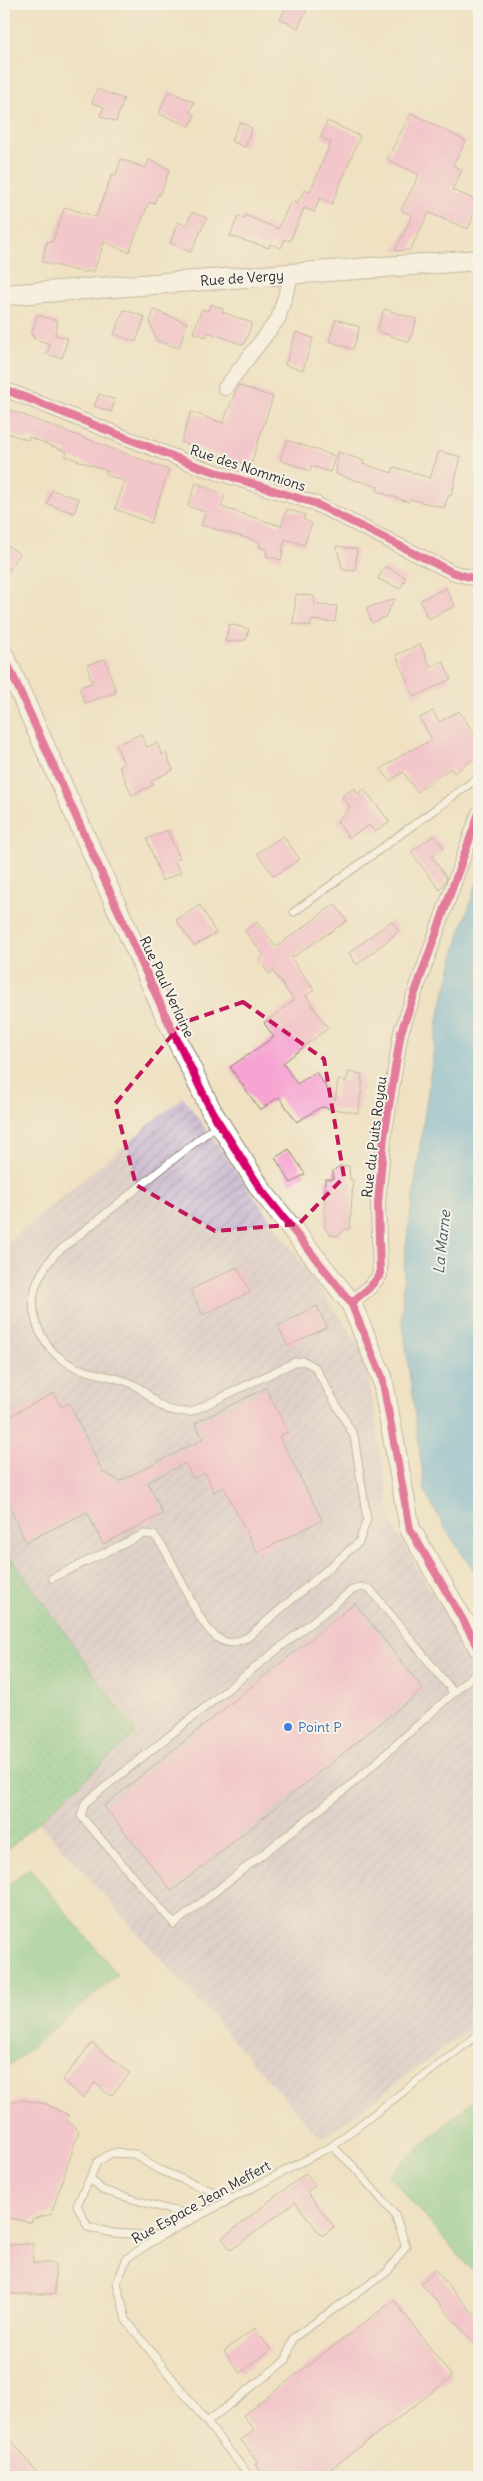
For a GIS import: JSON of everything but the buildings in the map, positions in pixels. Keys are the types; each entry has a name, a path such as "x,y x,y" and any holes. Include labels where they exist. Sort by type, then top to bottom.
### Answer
{"street":[{"name":"Rue de Vergy","path":"4,295 479,260"},
{"path":"225,388 278,319 292,274"},
{"name":"Rue des Nommions","path":"4,389 197,466 314,503 452,572 479,580"},
{"name":"Rue Paul Verlaine","path":"4,656 167,1019 219,1124 262,1191 351,1303"},
{"name":"Rue du Puits Royau","path":"351,1303 380,1276 379,1194 384,1137 401,1032 479,813"},
{"path":"351,1303 382,1377 410,1529 479,1648"}],"lane":[{"path":"294,912 479,777"},
{"path":"52,1578 144,1534 154,1535 165,1548 202,1619 219,1639 233,1643 248,1637 359,1542 367,1518 354,1436 315,1367 304,1361 295,1362 191,1412 175,1412 166,1410 153,1402 138,1388 128,1382 92,1373 64,1361 49,1347 33,1312 34,1292 42,1270 55,1254 219,1124"},
{"path":"454,1693 370,1589 352,1590 85,1803 81,1816 174,1924 352,1784 454,1693 479,1670"},
{"name":"Rue Espace Jean Meffert","path":"250,2477 126,2320 117,2283 126,2258 161,2236 332,2146 479,2034"},
{"path":"207,2422 286,2360 293,2338 387,2272 406,2246 394,2215 354,2167 332,2146"},
{"path":"161,2236 113,2233 88,2227 77,2205 97,2162 112,2153 134,2154 157,2169 231,2199"},
{"path":"90,2178 102,2190 170,2210 199,2216"}],"highlighted area":[{"path":"243,1002 324,1059 344,1177 299,1224 215,1231 136,1185 115,1104 182,1023"}],"shaded area":[{"path":"183,1097 365,1352 392,1525 479,1672 479,2022 321,2139 39,1822 136,1733 4,1548 4,1245"}],"green space":[{"path":"4,1548 136,1733 4,1853"},
{"path":"29,1868 118,1975 4,2070 4,1889"},
{"path":"479,2095 479,2279 388,2175"}],"water":[{"name":"La Marne","path":"479,876 479,1579 443,1525 425,1492 402,1317 405,1253 438,1020 459,936"}],"cycle path":[{"path":"4,389 197,466 314,503 452,572 479,580"},
{"path":"4,656 167,1019 212,1112 262,1191 351,1303 382,1377 410,1529 479,1648"},
{"path":"351,1303 369,1288 380,1275 378,1203 384,1137 401,1032 479,813"}],"place":[{"name":"Point P","path":"288,1727"}]}
